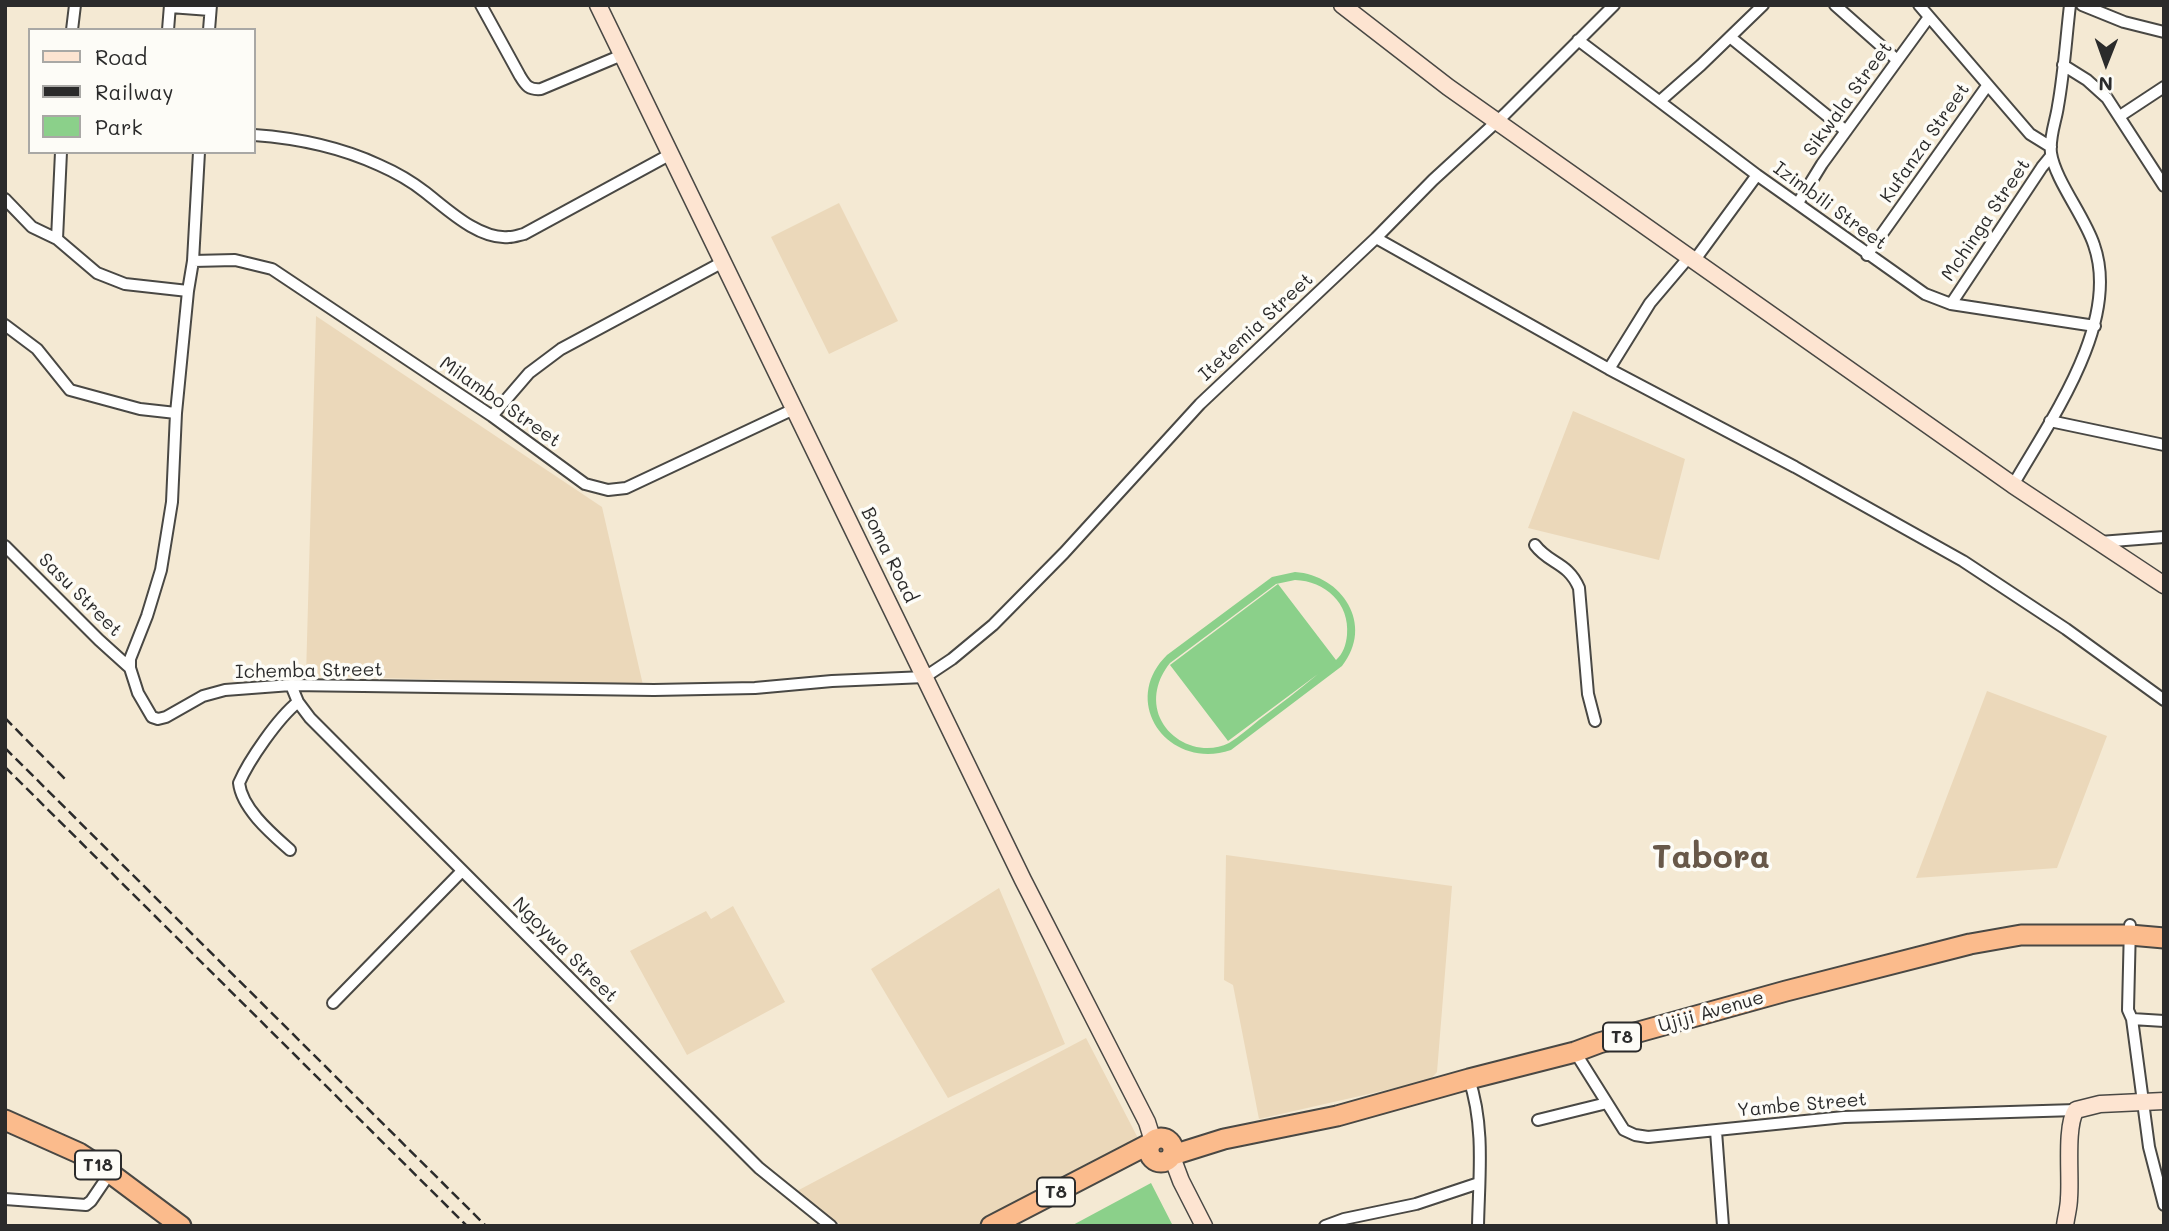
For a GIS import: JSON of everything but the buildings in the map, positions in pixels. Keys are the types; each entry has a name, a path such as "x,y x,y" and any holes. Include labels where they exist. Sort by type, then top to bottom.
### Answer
{"highway":[{"name":"T8","path":"2130,930 2164,927"},
{"name":"Ujiji Avenue","path":"1161,1146 1224,1139 1337,1116 1575,1052 1786,990 1970,944 2021,935 2130,930 2164,938"},
{"name":"T18","path":"5,1120 54,1141 110,1173 181,1226"},
{"name":"T8","path":"991,1226 1121,1159 1161,1146"}],"main road":[{"name":"Boma Road","path":"598,5 1023,880 1204,1226"},
{"path":"1342,5 1448,86 1691,259 2013,485 2164,585"},
{"path":"2064,1226 2069,1197 2072,1115 2076,1110 2101,1104 2164,1101"}],"street":[{"path":"72,28 75,5"},
{"path":"481,5 520,76 532,90 541,89 622,55"},
{"name":"Itetemia Street","path":"925,677 952,659 993,625 1064,553 1200,404 1376,238 1614,5"},
{"path":"1660,101 1763,5"},
{"path":"1835,5 1897,60"},
{"path":"1919,5 2030,134 2051,151 2097,254 2101,281 2095,326 2074,376 2013,485"},
{"path":"2051,151 2070,5"},
{"path":"2082,5 2124,22 2164,32"},
{"path":"168,28 170,6 211,8 209,28"},
{"name":"Sikwala Street","path":"1798,203 1846,131 1929,17"},
{"path":"1730,37 1846,131"},
{"name":"Izimbili Street","path":"1578,40 1757,175 1925,294 1951,304 2095,326"},
{"path":"2063,65 2097,89 2120,116 2163,187"},
{"name":"Kufanza Street","path":"1867,255 1987,86"},
{"path":"2120,116 2164,87"},
{"path":"256,135 334,148 358,156 404,178 464,223 492,235 508,238 524,234 670,155"},
{"name":"Mchinga Street","path":"1951,304 2051,151"},
{"path":"57,239 61,154"},
{"path":"130,668 134,645 161,570 172,502 176,413 193,261 199,154"},
{"path":"1609,369 1650,303 1691,259 1757,175"},
{"path":"5,199 32,227 57,239 88,268 125,284 188,291"},
{"path":"1376,238 1609,369 1796,467 1963,561 2066,629 2164,700"},
{"name":"Milambo Street","path":"193,261 235,260 272,269 492,416 585,484 608,490 626,488 794,409"},
{"path":"492,416 529,373 561,349 723,262"},
{"path":"5,324 37,349 70,390 140,409 176,413"},
{"path":"2050,421 2164,445"},
{"path":"2100,542 2164,537"},
{"path":"1535,545 1572,573 1579,588 1588,694 1595,721"},
{"name":"Sasu Street","path":"5,546 130,668"},
{"name":"Ichemba Street","path":"130,668 138,693 155,719 166,717 203,696 225,690 290,685 654,690 755,688 925,677"},
{"name":"Ngoywa Street","path":"290,685 310,718 462,872 759,1168 831,1226"},
{"path":"290,850 261,823 243,797 239,783 275,727 298,702"},
{"path":"332,1003 462,872"},
{"path":"2130,930 2128,1010 2132,1019 2149,1147 2163,1201"},
{"path":"2132,1019 2164,1021"},
{"name":"Yambe Street","path":"1575,1052 1624,1130 1648,1137 1844,1118 2076,1110"},
{"path":"1469,1079 1476,1098 1480,1132 1478,1226"},
{"path":"1538,1120 1607,1103"},
{"path":"1716,1131 1723,1226"},
{"path":"5,1199 86,1205 92,1201 110,1173"},
{"path":"1325,1226 1344,1219 1416,1204 1479,1183"}],"shaded area":[{"path":"839,203 898,321 829,354 771,237"},
{"path":"316,316 602,507 643,685 306,676"},
{"path":"1573,411 1685,459 1659,560 1528,528"},
{"path":"1987,691 2107,736 2057,868 1916,878"},
{"path":"1226,855 1452,886 1437,1072 1430,1080 1259,1119 1233,985 1224,980"},
{"path":"999,888 1065,1044 948,1098 871,969"},
{"path":"733,906 785,1002 687,1055 630,951 706,911 711,919"},
{"path":"1086,1038 1140,1142 980,1226 843,1226 795,1192"}],"green space":[{"path":"1295,572 1312,575 1339,592 1354,619 1355,634 1351,650 1342,666 1231,750 1208,754 1188,751 1170,742 1157,728 1150,711 1148,693 1153,673 1167,655 1272,577","holes":["1306,581 1325,589 1340,604 1344,613 1347,639 1338,658 1336,660 1278,584 1170,665 1228,741 1318,674 1229,743 1219,747 1199,747 1189,745 1172,734 1160,718 1156,704 1159,682 1170,663 1276,584"]},
{"path":"1151,1183 1173,1226 1071,1226"}],"railway":[{"path":"5,718 67,781"},
{"path":"5,748 486,1226"},
{"path":"5,767 467,1226"}],"district":[{"name":"Tabora","path":"1711,858"}]}
